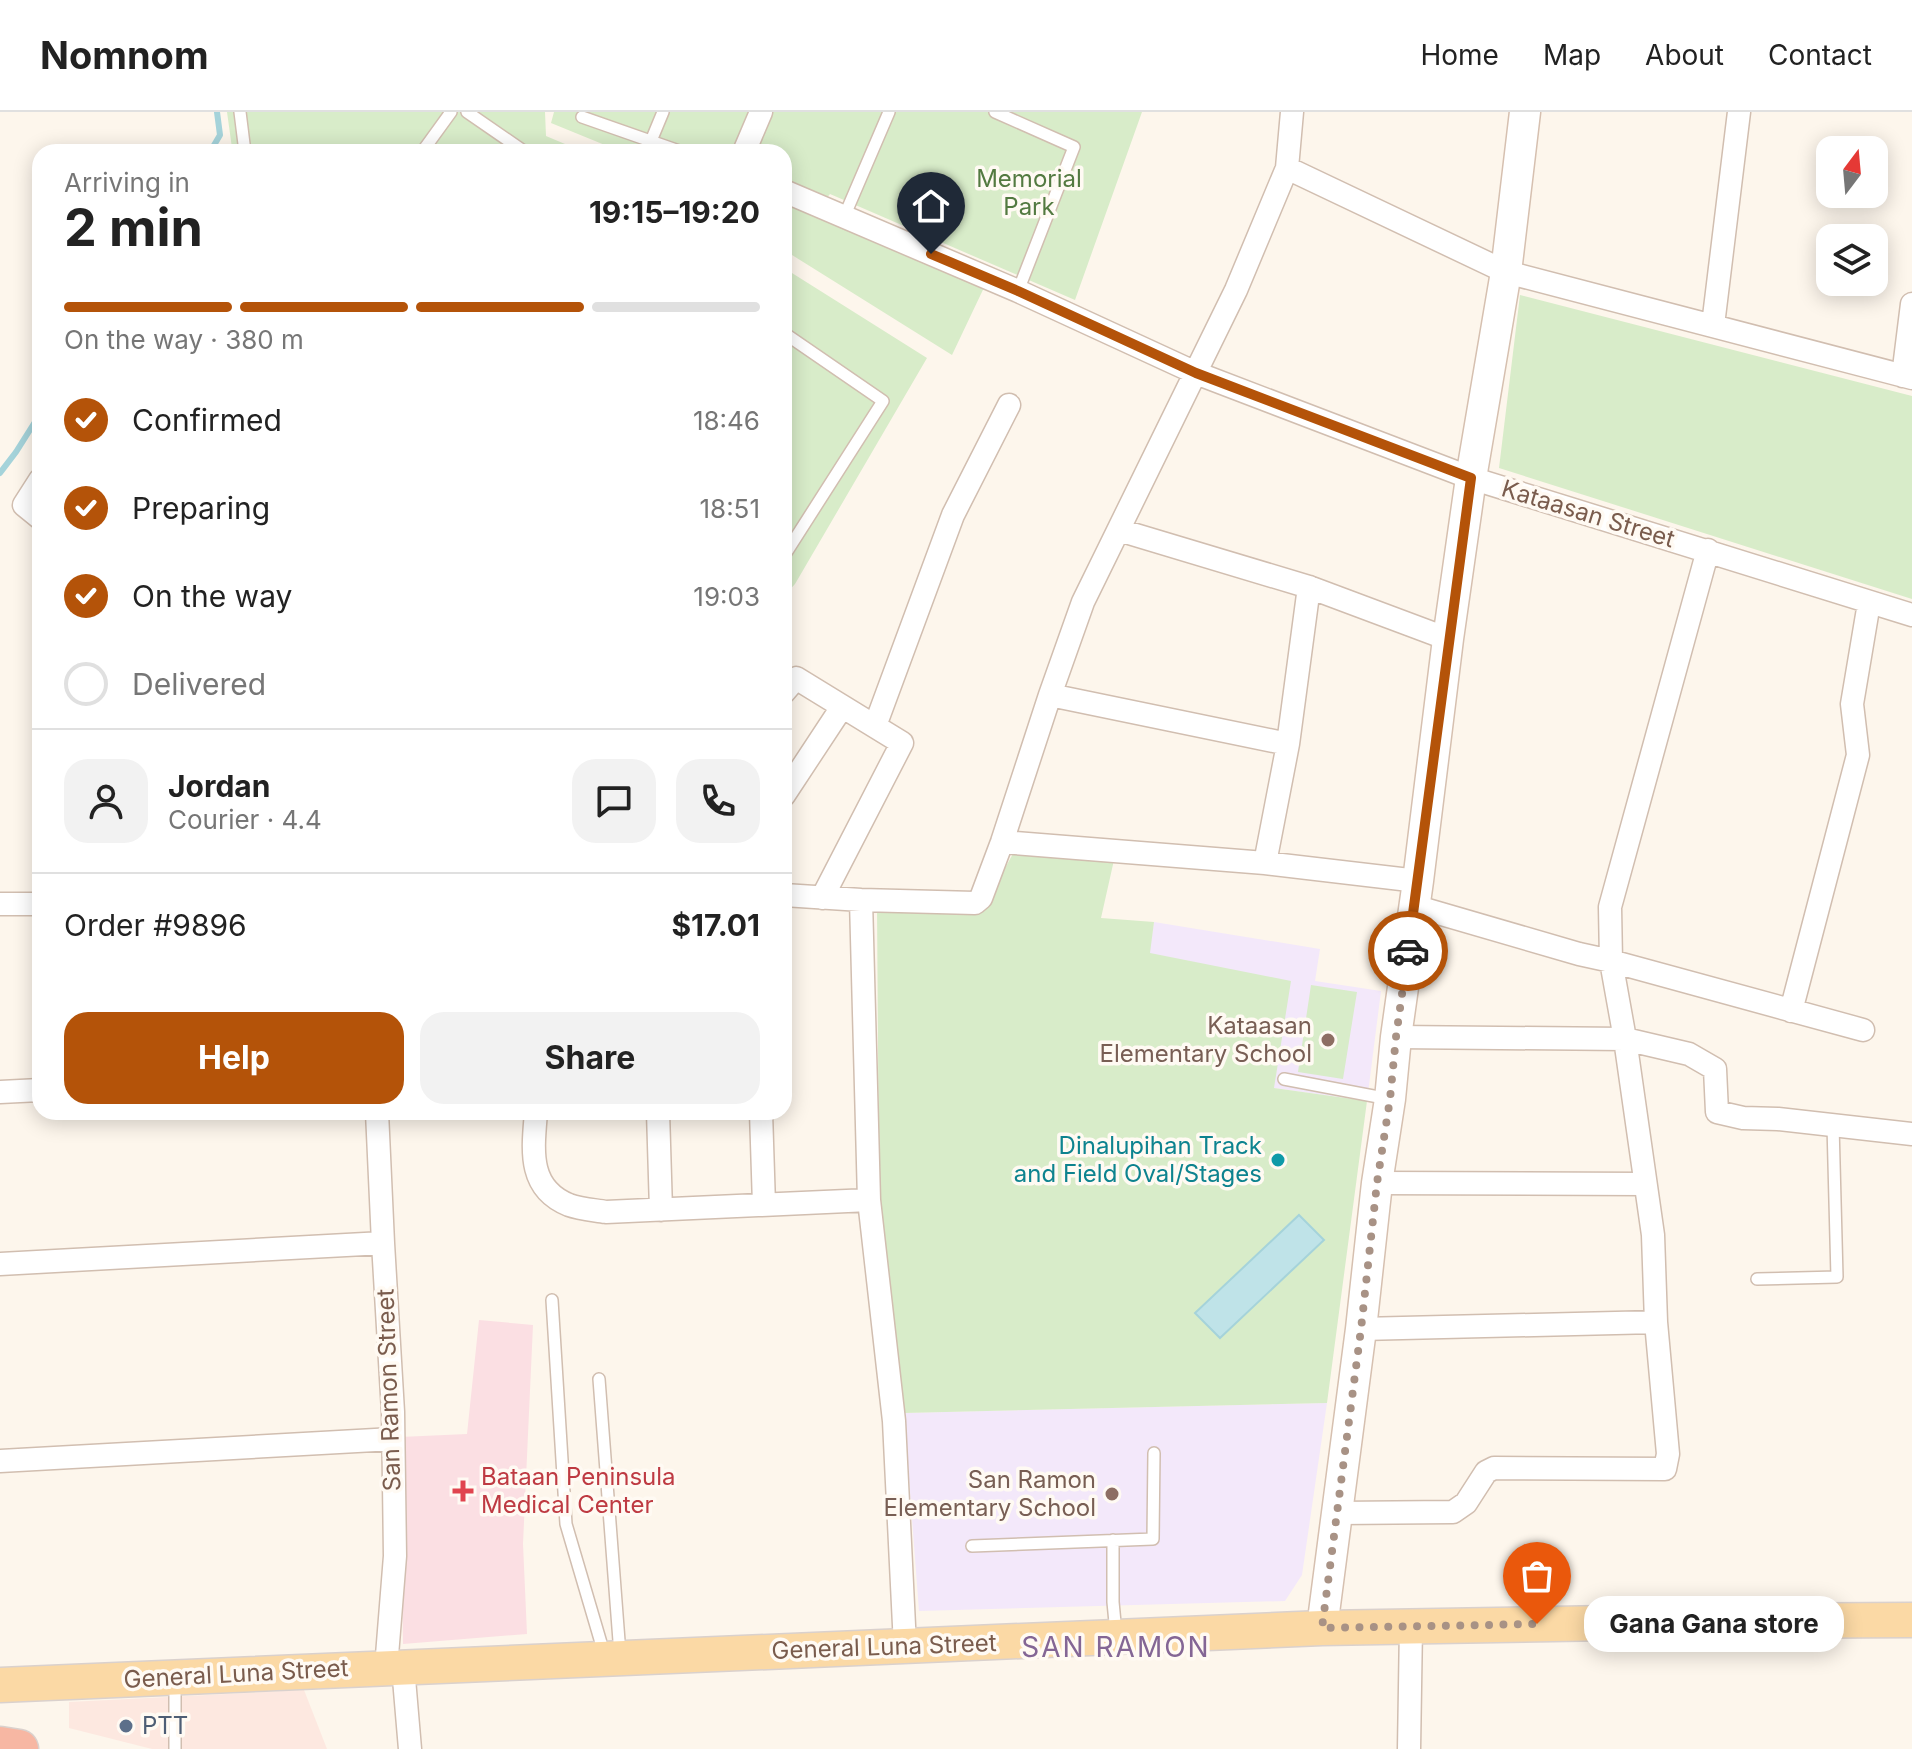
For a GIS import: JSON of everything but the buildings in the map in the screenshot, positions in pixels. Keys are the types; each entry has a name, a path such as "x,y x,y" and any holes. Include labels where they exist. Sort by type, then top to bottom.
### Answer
{"highway":[{"path":"0,1746 19,1749"}],"main road":[{"path":"1322,1628 1448,639 1471,478 1506,272 1525,112"},
{"name":"General Luna Street","path":"0,1685 1322,1628 1912,1620"}],"street":[{"path":"747,144 761,112"},
{"path":"792,896 975,903 981,898 1083,602 1236,290 1287,168 1292,112"},
{"path":"1713,325 1739,112"},
{"path":"1287,168 1506,272 1908,377 1912,304"},
{"name":"Kataasan Street","path":"792,194 1018,291 1196,373 1471,478 1912,615"},
{"path":"875,726 953,515 1009,405"},
{"path":"1119,530 1309,587 1448,639"},
{"path":"1337,1513 1453,1512 1466,1503 1486,1472 1494,1468 1665,1469 1668,1454 1656,1322 1653,1235 1611,961 1610,907 1708,550"},
{"path":"1265,863 1288,744 1309,587"},
{"path":"1791,1011 1858,755 1852,704 1869,603"},
{"path":"792,683 796,678 902,743 822,898"},
{"path":"1050,695 1288,744"},
{"path":"792,783 842,707"},
{"path":"1002,842 1265,863 1416,893 1579,954 1863,1030"},
{"path":"861,900 869,1200 894,1421 905,1646"},
{"path":"0,904 32,904"},
{"path":"1396,1037 1625,1039 1689,1054 1715,1069 1717,1112 1743,1118 1912,1134"},
{"path":"0,1092 32,1090"},
{"name":"San Ramon Street","path":"377,1120 393,1439 394,1667 410,1749"},
{"path":"535,1120 533,1153 537,1176 548,1192 569,1205 606,1212 869,1200"},
{"path":"658,1120 661,1210"},
{"path":"761,1120 764,1205"},
{"path":"1377,1183 1645,1184"},
{"path":"0,1264 383,1243"},
{"path":"1361,1329 1656,1322"},
{"path":"0,1461 393,1439"},
{"path":"1409,1749 1411,1626"}],"lane":[{"path":"240,112 244,144"},
{"path":"428,144 451,112"},
{"path":"467,112 513,144"},
{"path":"651,141 663,112"},
{"path":"844,217 889,112"},
{"path":"995,112 1074,147 1018,291"},
{"path":"582,117 659,144"},
{"path":"792,338 883,401 792,543"},
{"path":"1284,1079 1390,1099"},
{"path":"1757,1279 1837,1277 1833,1125"},
{"path":"552,1300 566,1524 613,1659"},
{"path":"599,1379 613,1659"},
{"path":"972,1546 1153,1539 1154,1453"},
{"path":"1113,1540 1116,1637"},
{"path":"175,1676 175,1749"}],"shaded area":[{"name":"Kataasan Elementary School","path":"1154,922 1320,949 1315,981 1381,991 1367,1101 1274,1088 1149,953"},
{"name":"Bataan Peninsula Medical Center","path":"479,1320 533,1325 523,1544 527,1634 403,1644 400,1437 467,1434"},
{"name":"San Ramon Elementary School","path":"1327,1403 1302,1575 1285,1601 919,1611 904,1413"},
{"path":"304,1690 327,1749 152,1749 69,1728 69,1702"}],"green space":[{"path":"227,112 545,112 546,136 565,144 231,144"},
{"name":"Memorial Park","path":"554,112 1142,112 1075,300 830,194 825,200 990,275 952,355 792,255 792,144 602,144 551,123"},
{"path":"792,273 927,358 792,587"},
{"path":"1520,295 1912,396 1912,599 1499,468"},
{"path":"1015,850 1114,860 1101,918 1154,922 1150,953 1291,981 1274,1088 1367,1101 1327,1403 904,1413 879,1186 877,906 987,901"},
{"path":"1311,985 1357,992 1343,1079 1298,1072"}],"water":[{"path":"1299,1215 1324,1240 1220,1338 1195,1313"}],"waterway":[{"path":"215,144 220,135 217,112"},
{"path":"0,473 32,427"}],"way so far":[{"path":"1408,951 1322,1628 1537,1624"}],"place":[{"name":"Kataasan Elementary School","path":"1328,1040"},
{"name":"Dinalupihan Track and Field Oval/Stages","path":"1278,1160"},
{"name":"Bataan Peninsula Medical Center","path":"463,1491"},
{"name":"San Ramon Elementary School","path":"1112,1494"},
{"name":"Gana Gana store","path":"1537,1624"},
{"name":"PTT","path":"126,1726"}],"district":[{"name":"SAN RAMON","path":"1116,1647"}],"route":[{"path":"931,254 1196,373 1471,478 1408,951"}]}
